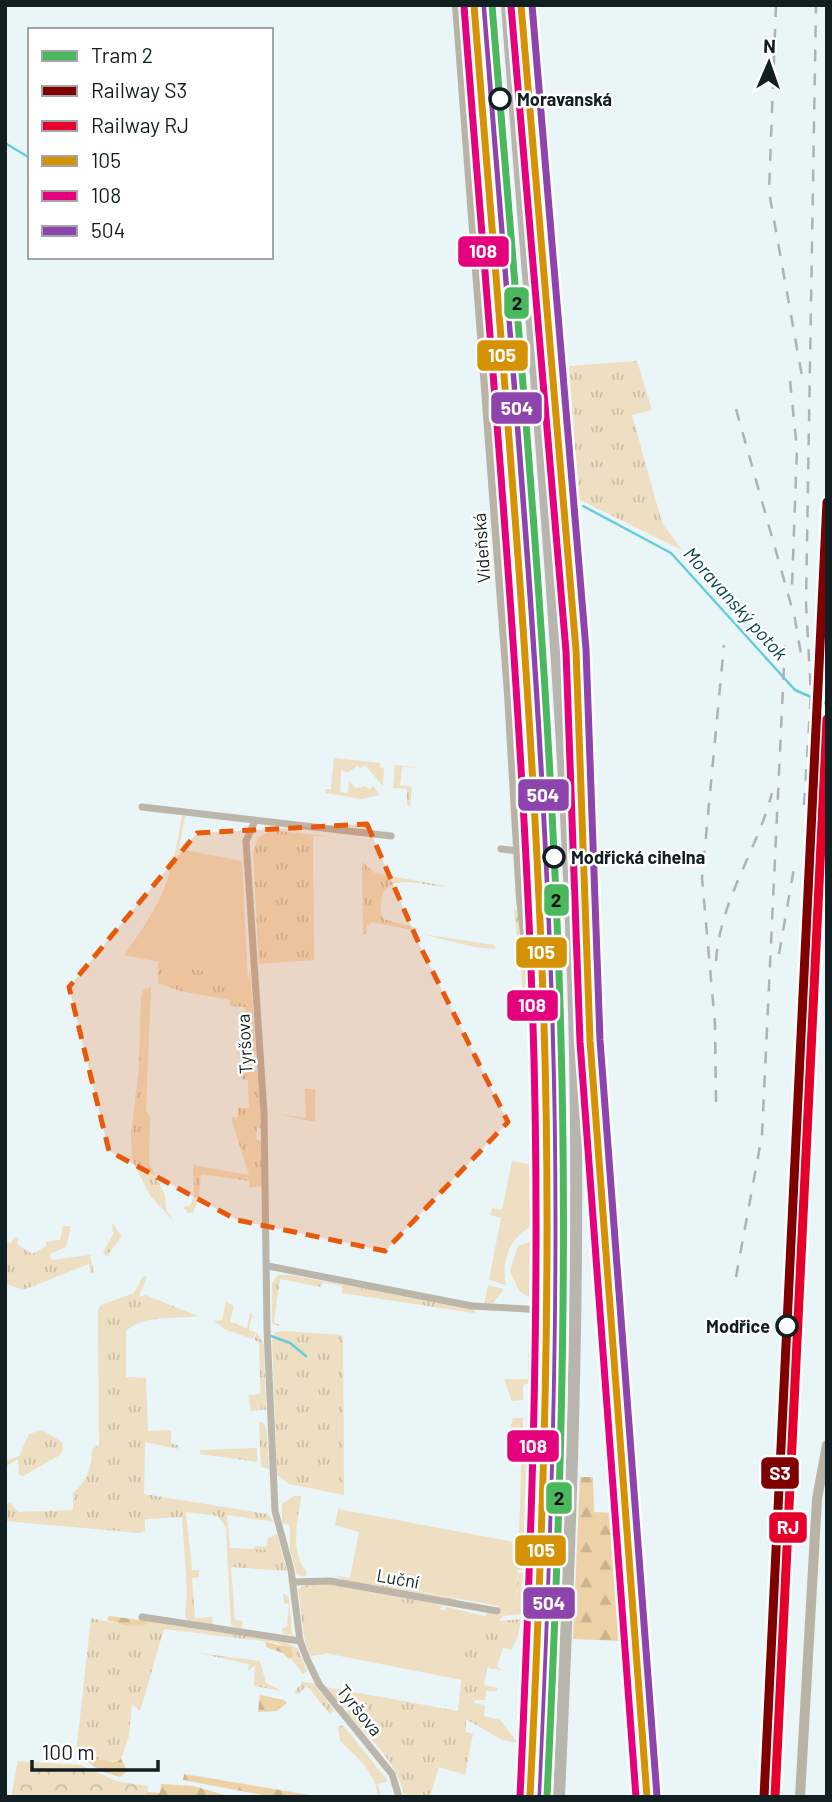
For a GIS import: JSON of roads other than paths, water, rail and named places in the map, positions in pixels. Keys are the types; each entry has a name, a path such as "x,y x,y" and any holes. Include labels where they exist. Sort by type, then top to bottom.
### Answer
{"highway":[{"name":"Vídeňská","path":"474,5 536,819 546,1310 542,1542 530,1797"},
{"path":"507,5 559,714 573,980 576,1343 559,1797"},
{"path":"559,714 576,650"}],"street":[{"name":"Vídeňská","path":"457,5 519,851 543,1087"},
{"path":"521,5 576,650 590,1041 647,1797"},
{"path":"142,807 391,836"},
{"name":"Tyršova","path":"255,821 246,841 263,1095 268,1266 267,1342 275,1511 293,1582 300,1641 319,1684 392,1774 399,1797"},
{"path":"500,849 519,851"},
{"path":"268,1266 343,1283 471,1306 546,1310"},
{"path":"800,1797 817,1499 827,1445"},
{"name":"Luční","path":"293,1582 330,1581 497,1611"},
{"path":"142,1617 300,1641"}],"waterway":[{"name":"Moravanský potok","path":"5,143 28,157"},
{"name":"Moravanský potok","path":"583,506 671,553 795,690 827,704"},
{"path":"271,1336 290,1343 306,1356"}],"railway":[{"path":"776,5 769,192 803,382"},
{"path":"804,805 811,695 806,603 816,5"},
{"path":"790,381 797,449 792,585"},
{"path":"736,409 795,619 801,654"},
{"path":"716,1102 715,1024 702,878 724,645"},
{"path":"736,1277 762,1135 785,645"},
{"path":"716,961 724,917 772,793"},
{"path":"779,954 794,868"}],"tram line":[{"name":"2","path":"492,5 543,651 561,1040 561,1419 547,1797"}],"rail line":[{"name":"S3","path":"764,1797 827,502"},
{"name":"RJ","path":"775,1797 827,719"}],"place":[{"name":"Moravanská","path":"500,99"},
{"name":"Modřická cihelna","path":"554,857"},
{"name":"Modřice","path":"787,1326"}]}
